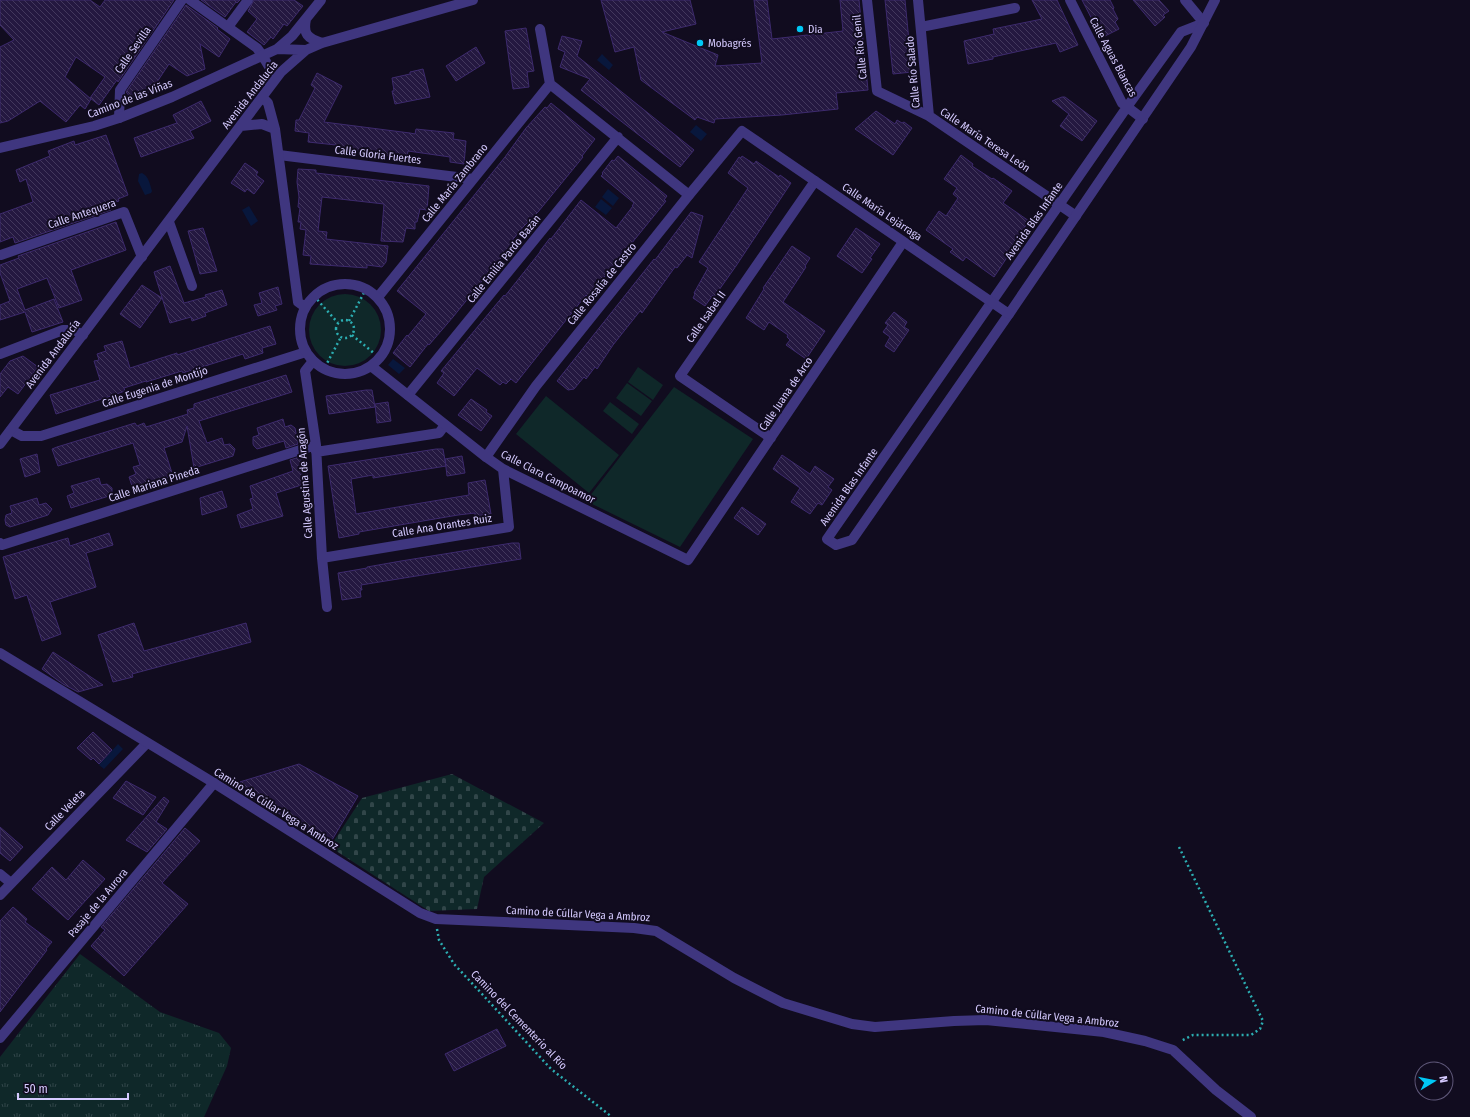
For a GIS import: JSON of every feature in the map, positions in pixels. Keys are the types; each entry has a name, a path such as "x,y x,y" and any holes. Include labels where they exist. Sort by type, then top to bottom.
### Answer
{"street":[{"name":"Calle Sevilla","path":"118,118 120,90 182,0"},
{"path":"190,0 257,48 270,70 270,86"},
{"path":"228,27 248,0"},
{"path":"277,49 292,36 321,0"},
{"name":"Avenida Andalucía","path":"0,444 281,72 306,50 322,43 473,0"},
{"name":"Calle Río Genil","path":"867,0 876,91"},
{"name":"Calle Río Salado","path":"918,0 928,116"},
{"name":"Calle Aguas Blancas","path":"1070,0 1122,103 1143,119"},
{"path":"1185,0 1204,22"},
{"name":"Avenida Blas Infante","path":"1204,22 1181,32 1127,107 827,539 836,545 852,540 1143,119 1191,47 1204,22 1215,0"},
{"name":"Calle Río Salado","path":"921,27 1015,8"},
{"path":"306,18 304,29 306,34 314,40 322,43"},
{"path":"540,29 550,84 689,195"},
{"name":"Camino de las Viñas","path":"0,148 94,126 118,118 172,97 277,49"},
{"path":"277,49 306,50"},
{"name":"Calle María Zambrano","path":"378,297 550,84"},
{"name":"Calle María Teresa León","path":"876,91 928,116 1076,216"},
{"path":"262,97 268,103 275,129 298,302 306,307"},
{"path":"241,126 262,124 275,129"},
{"name":"Calle María Lejárraga","path":"742,131 1009,314"},
{"name":"Calle Rosalía de Castro","path":"486,457 536,386 742,131"},
{"name":"Calle Emilia Pardo Bazán","path":"408,396 618,137"},
{"name":"Calle Gloria Fuertes","path":"279,155 473,179"},
{"name":"Calle Isabel II","path":"771,438 680,376 815,181"},
{"name":"Calle Antequera","path":"1,255 124,212 142,257"},
{"path":"169,222 192,286"},
{"name":"Calle Juana de Arco","path":"688,560 904,242"},
{"path":"348,284 366,289 378,297 385,307 390,320 390,334 387,347 380,358 363,371 350,374 336,374 324,369 313,361 306,352 301,337 301,322 306,307 314,296 324,289 336,285 348,284"},
{"path":"0,354 63,330 74,330 83,335"},
{"name":"Calle Eugenia de Montijo","path":"11,430 22,436 41,436 306,352"},
{"name":"Calle Agustina de Aragón","path":"313,361 305,371 316,449 322,558 327,607"},
{"name":"Calle Clara Campoamor","path":"371,366 503,469 688,560"},
{"name":"Calle Mariana Pineda","path":"0,543 2,545 316,449 439,433 445,425"},
{"name":"Calle Ana Orantes Ruiz","path":"322,558 509,527 503,469"},
{"name":"Camino de Cúllar Vega a Ambroz","path":"0,653 214,783 420,914 436,919 634,928 656,931 734,978 783,1003 852,1024 875,1027 986,1020 1104,1032 1145,1041 1173,1050 1216,1090 1251,1117"},
{"name":"Calle Veleta","path":"0,895 147,742"},
{"name":"Pasaje de la Aurora","path":"0,1038 214,783"},
{"path":"0,874 11,883"}],"path":[{"path":"349,321 366,289"},
{"path":"314,296 338,323"},
{"path":"343,320 349,321 352,323 354,329 352,335 348,338 341,337 336,331 338,323 343,320"},
{"path":"352,335 380,358"},
{"path":"324,369 341,337"},
{"path":"1173,1050 1178,1042 1193,1035 1250,1035 1260,1029 1263,1021 1179,847"},
{"name":"Camino del Cementerio al Río","path":"436,919 438,940 454,964 551,1069 612,1117"}],"green space":[{"path":"338,294 352,294 359,296 371,304 379,316 381,330 379,344 371,356 359,364 352,366 338,366 331,364 319,356 311,344 309,337 309,323 311,316 319,304 331,296"},
{"path":"638,367 663,385 653,400 628,382"},
{"path":"627,383 652,401 641,416 616,398"},
{"path":"674,387 753,439 680,547 586,501"},
{"path":"546,396 619,455 589,493 516,434"},
{"path":"610,402 639,424 632,434 603,411"},
{"path":"452,774 544,823 484,877 477,909 429,911 330,847 362,798"},
{"path":"80,954 160,1012 219,1033 231,1048 227,1066 204,1117 0,1117 0,1057"}],"water":[{"path":"602,54 613,65 609,70 597,60"},
{"path":"696,125 707,134 701,141 690,132"},
{"path":"142,173 148,178 152,191 151,193 145,195 138,181 139,174"},
{"path":"608,189 619,198 613,206 602,197"},
{"path":"601,199 612,208 606,215 595,207"},
{"path":"249,206 258,221 251,226 242,210"},
{"path":"393,359 405,368 399,374 388,365"},
{"path":"118,744 123,749 104,769 99,765"}],"building":[{"path":"0,0 90,0 100,7 105,0 174,0 118,82 117,80 99,105 90,98 105,77 76,57 65,77 91,99 85,109 80,105 66,122 40,101 8,121 0,123 0,47 14,40 0,25"},
{"path":"201,0 240,0 237,3 236,2 225,17"},
{"path":"254,0 294,0 303,6 287,26 284,24 273,39 271,37 264,45 247,32 257,19 248,11"},
{"path":"601,0 690,0 696,24 662,32 718,55 715,66 762,63 754,0 767,0 772,39 843,31 840,0 859,0 868,90 836,93 838,109 782,115 715,119 714,123 697,117 695,120 641,80 634,47 615,52"},
{"path":"885,0 905,0 912,72 893,74"},
{"path":"1032,0 1057,0 1078,45 1060,52 1056,43 968,64 964,41 994,34 993,29 1042,19"},
{"path":"1082,0 1110,0 1118,19 1115,22 1119,29 1103,37 1100,30 1098,31"},
{"path":"1133,0 1159,0 1169,11 1163,15 1165,17 1155,26"},
{"path":"186,5 218,28 217,29 230,39 219,57 200,44 205,69 187,76 169,64 151,91 132,99 126,92"},
{"path":"526,28 534,71 527,72 529,87 513,89 505,31"},
{"path":"562,36 582,41 577,56 694,150 680,167 581,90 590,79 560,67 565,52 558,49"},
{"path":"476,47 485,63 456,81 446,66"},
{"path":"423,69 430,97 395,104 392,91 394,91 392,78"},
{"path":"317,73 342,86 324,122 415,134 416,129 454,133 453,139 466,141 464,164 450,162 450,157 408,151 407,157 400,157 342,149 336,147 336,145 308,142 309,133 295,131 296,120 299,120 315,88 311,85"},
{"path":"1065,97 1097,121 1082,141 1060,126 1069,114 1052,101"},
{"path":"201,101 211,121 190,131 194,138 141,157 134,138 177,123 173,115"},
{"path":"551,103 595,139 582,156 583,157 538,212 523,227 510,243 512,244 410,367 393,353 426,314 397,291 505,157 526,128 545,107 547,108"},
{"path":"876,111 895,124 897,120 902,123 904,122 912,128 893,155 855,129"},
{"path":"106,135 128,195 118,199 119,201 109,204 111,210 15,243 13,237 0,242 0,214 33,202 26,179 20,182 16,170 50,156 48,151 74,141 75,145"},
{"path":"961,155 973,164 972,166 1012,191 1003,203 1029,221 1024,228 1026,229 994,277 966,257 963,261 950,252 953,249 926,230 939,211 946,216 958,198 953,194 957,188 944,179"},
{"path":"618,156 667,196 664,200 666,201 588,297 586,295 516,383 511,379 506,384 503,382 500,385 477,368 454,396 437,383 444,373 441,371 504,295 505,296 581,200 616,228 633,206 634,203 601,176 612,160 614,161"},
{"path":"742,156 754,164 756,161 779,177 780,175 791,183 736,266 714,297 713,295 705,306 693,298 694,293 708,268 699,262 748,188 728,173 739,157 741,158"},
{"path":"245,163 258,172 256,175 264,181 254,194 247,189 245,192 231,183"},
{"path":"298,169 316,170 316,173 429,186 427,210 420,209 417,222 415,222 415,229 406,228 403,242 381,241 384,204 322,197 318,231 327,232 326,239 388,246 386,262 382,267 367,265 367,268 310,264 311,256 303,255 306,230 300,229 301,222 298,222 300,208 298,207"},
{"path":"691,212 703,216 692,258 687,255 677,268 675,267 642,313 640,311 613,345 597,369 595,367 586,379 584,377 574,389 568,390 557,381 654,259 655,260"},
{"path":"116,222 126,250 71,270 82,300 59,308 47,278 17,289 25,310 54,299 63,322 32,332 25,312 0,320 0,305 10,301 0,273 0,265 19,258 18,256"},
{"path":"203,228 217,271 200,274 188,231"},
{"path":"856,228 880,244 862,273 837,256"},
{"path":"792,246 810,258 805,266 806,267 783,302 825,331 806,359 786,345 790,340 787,337 788,335 769,322 764,330 746,318 764,289 763,288"},
{"path":"170,266 184,303 206,297 205,295 222,290 227,305 205,313 206,316 192,321 191,317 170,323 154,272"},
{"path":"142,285 162,298 140,328 120,314"},
{"path":"278,287 282,304 275,306 277,310 258,316 254,305 262,303 259,293"},
{"path":"894,312 907,322 904,327 909,330 894,352 885,346 890,337 883,332 888,325 885,323"},
{"path":"270,326 276,344 262,348 263,353 245,359 243,354 183,373 182,371 146,381 124,388 125,391 56,414 50,395 100,380 94,361 99,360 97,354 106,351 104,346 122,341 130,368"},
{"path":"23,356 38,367 18,394 8,387 0,397 0,374 10,361"},
{"path":"286,375 292,392 199,421 207,443 222,438 224,445 230,444 235,449 233,456 194,468 187,426 182,442 164,448 173,476 133,489 129,477 136,474 133,467 140,465 133,443 58,466 52,449 57,447 135,423 137,426 144,423 146,427 188,414 187,410 194,408 194,404"},
{"path":"372,390 375,407 329,414 326,396"},
{"path":"471,399 487,410 486,412 492,416 481,431 458,415"},
{"path":"388,402 391,421 377,423 375,404"},
{"path":"283,419 285,427 291,425 295,428 298,444 286,448 284,441 257,449 253,444 253,437 259,435 257,428"},
{"path":"443,449 446,466 373,478 373,475 351,479 356,514 469,495 468,483 485,480 491,514 475,516 475,513 458,515 359,532 359,534 339,538 328,466"},
{"path":"37,454 40,472 25,477 20,459"},
{"path":"782,455 810,474 815,466 834,479 828,487 832,490 822,505 818,503 810,514 791,502 800,488 773,469"},
{"path":"306,456 308,483 276,493 283,516 241,528 237,515 253,509 250,499 253,498 250,486 293,471 290,460"},
{"path":"462,456 465,473 447,476 445,459"},
{"path":"99,478 101,485 107,484 112,488 112,495 71,508 67,496 74,493 71,486"},
{"path":"222,491 227,507 202,515 200,498"},
{"path":"37,498 39,505 46,503 52,509 48,515 10,527 6,525 6,515 12,513 10,506"},
{"path":"742,507 766,524 758,535 734,518"},
{"path":"109,533 113,545 86,553 96,587 50,602 61,634 42,641 27,595 15,599 3,557 68,538 70,546"},
{"path":"519,543 521,559 361,585 361,597 342,600 338,573"},
{"path":"134,623 144,651 246,623 251,642 132,674 133,677 113,682 98,635"},
{"path":"53,652 103,685 78,692 63,684 42,669"},
{"path":"93,732 112,750 99,764 93,758 91,760 77,748"},
{"path":"299,764 358,796 332,840 314,829 311,834 233,784"},
{"path":"126,781 156,797 143,815 113,798"},
{"path":"164,797 169,801 156,822 167,829 147,852 126,840"},
{"path":"0,827 23,847 10,861 0,853"},
{"path":"185,828 200,841 162,883 188,904 124,976 91,946 105,930 101,927"},
{"path":"83,860 105,879 68,920 32,889 52,867 66,880"},
{"path":"13,907 27,919 25,922 52,942 0,1012 0,921"},
{"path":"497,1029 506,1046 454,1071 445,1054"}],"place":[{"name":"Dia","path":"800,29"},
{"name":"Mobagrés","path":"700,43"}]}
